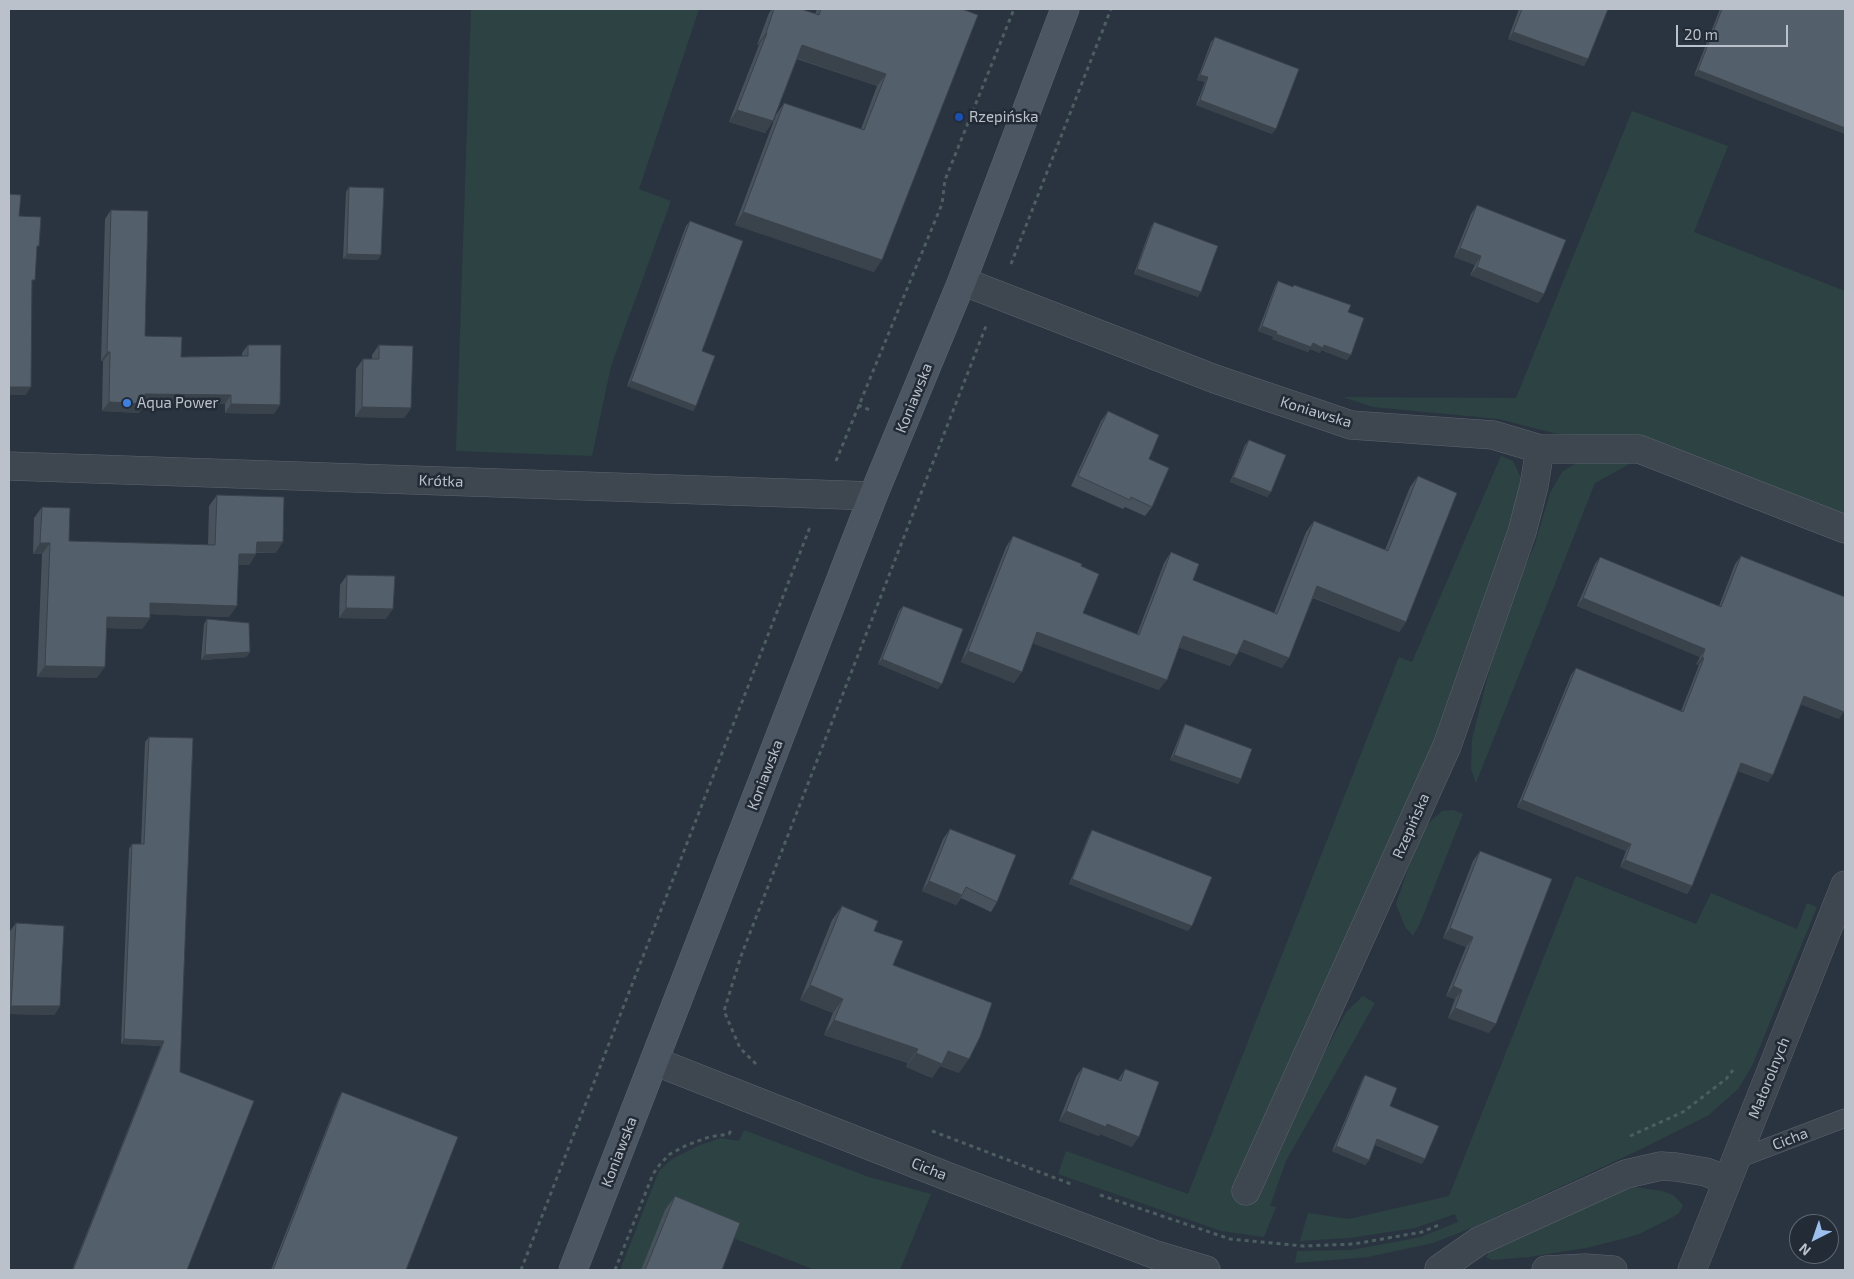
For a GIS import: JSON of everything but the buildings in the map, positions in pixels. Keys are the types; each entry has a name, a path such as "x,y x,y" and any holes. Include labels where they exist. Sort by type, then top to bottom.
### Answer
{"main road":[{"name":"Koniawska","path":"573,1270 874,496 962,281 1065,9"}],"street":[{"name":"Koniawska","path":"962,281 1215,379 1351,425 1493,435 1540,449 1639,449 1845,529"},
{"name":"Rzepińska","path":"1246,1190 1447,746 1522,532 1534,486 1540,449"},
{"name":"Krótka","path":"9,466 874,496"},
{"name":"Małorolnych","path":"1692,1270 1845,885"},
{"name":"Cicha","path":"654,1061 954,1179 1200,1270"},
{"path":"1440,1270 1479,1241 1626,1174 1661,1166 1706,1172 1731,1170"},
{"path":"1546,1270 1585,1268 1613,1270"}],"lane":[{"name":"Cicha","path":"1731,1170 1845,1118"}],"path":[{"path":"521,1270 822,495 942,204 945,180 1014,9"},
{"path":"757,1065 740,1048 724,1011 741,956 1111,9"},
{"path":"1629,1137 1682,1112 1726,1078 1747,1056 1775,1064"},
{"path":"924,1128 1072,1185"},
{"path":"615,1270 653,1174 660,1163 670,1154 687,1145 709,1137 729,1134"},
{"path":"1091,1192 1230,1239 1302,1246 1354,1244 1422,1232 1445,1223"}],"green space":[{"path":"471,9 699,9 639,189 671,201 611,366 592,456 456,451"},
{"path":"1632,111 1728,146 1694,232 1845,291 1845,516 1594,437 1557,434 1499,419 1373,407 1343,397 1516,398"},
{"path":"1501,456 1513,461 1521,478 1509,541 1447,710 1331,989 1232,1194 1247,1200 1346,1012 1363,996 1375,1003 1286,1161 1270,1206 1276,1207 1264,1237 1221,1231 1058,1174 1066,1151 1188,1194 1399,657 1412,662"},
{"path":"1613,456 1635,461 1595,483 1476,783 1471,769 1472,739 1502,620 1535,544 1550,493 1562,472 1576,463"},
{"path":"1453,810 1463,814 1420,923 1413,936 1405,927 1396,904 1422,829 1442,811"},
{"path":"1576,876 1696,924 1711,893 1797,929 1807,903 1817,907 1752,1066 1738,1089 1709,1115 1479,1225 1433,1243 1368,1257 1295,1263 1297,1251 1351,1250 1421,1237 1458,1222 1455,1214 1415,1228 1349,1238 1300,1241 1308,1213 1349,1219 1449,1196"},
{"path":"744,1130 869,1177 931,1194 900,1270 815,1270 730,1237 641,1270 620,1270 659,1171 672,1159 700,1145 721,1138 739,1141"},
{"path":"1634,1187 1662,1191 1673,1195 1683,1205 1682,1208 1678,1214 1639,1234 1586,1248 1529,1257 1492,1260 1486,1257 1490,1251 1616,1193"}],"place":[{"name":"Rzepińska","path":"959,117"},
{"name":"Aqua Power","path":"127,403"}]}
